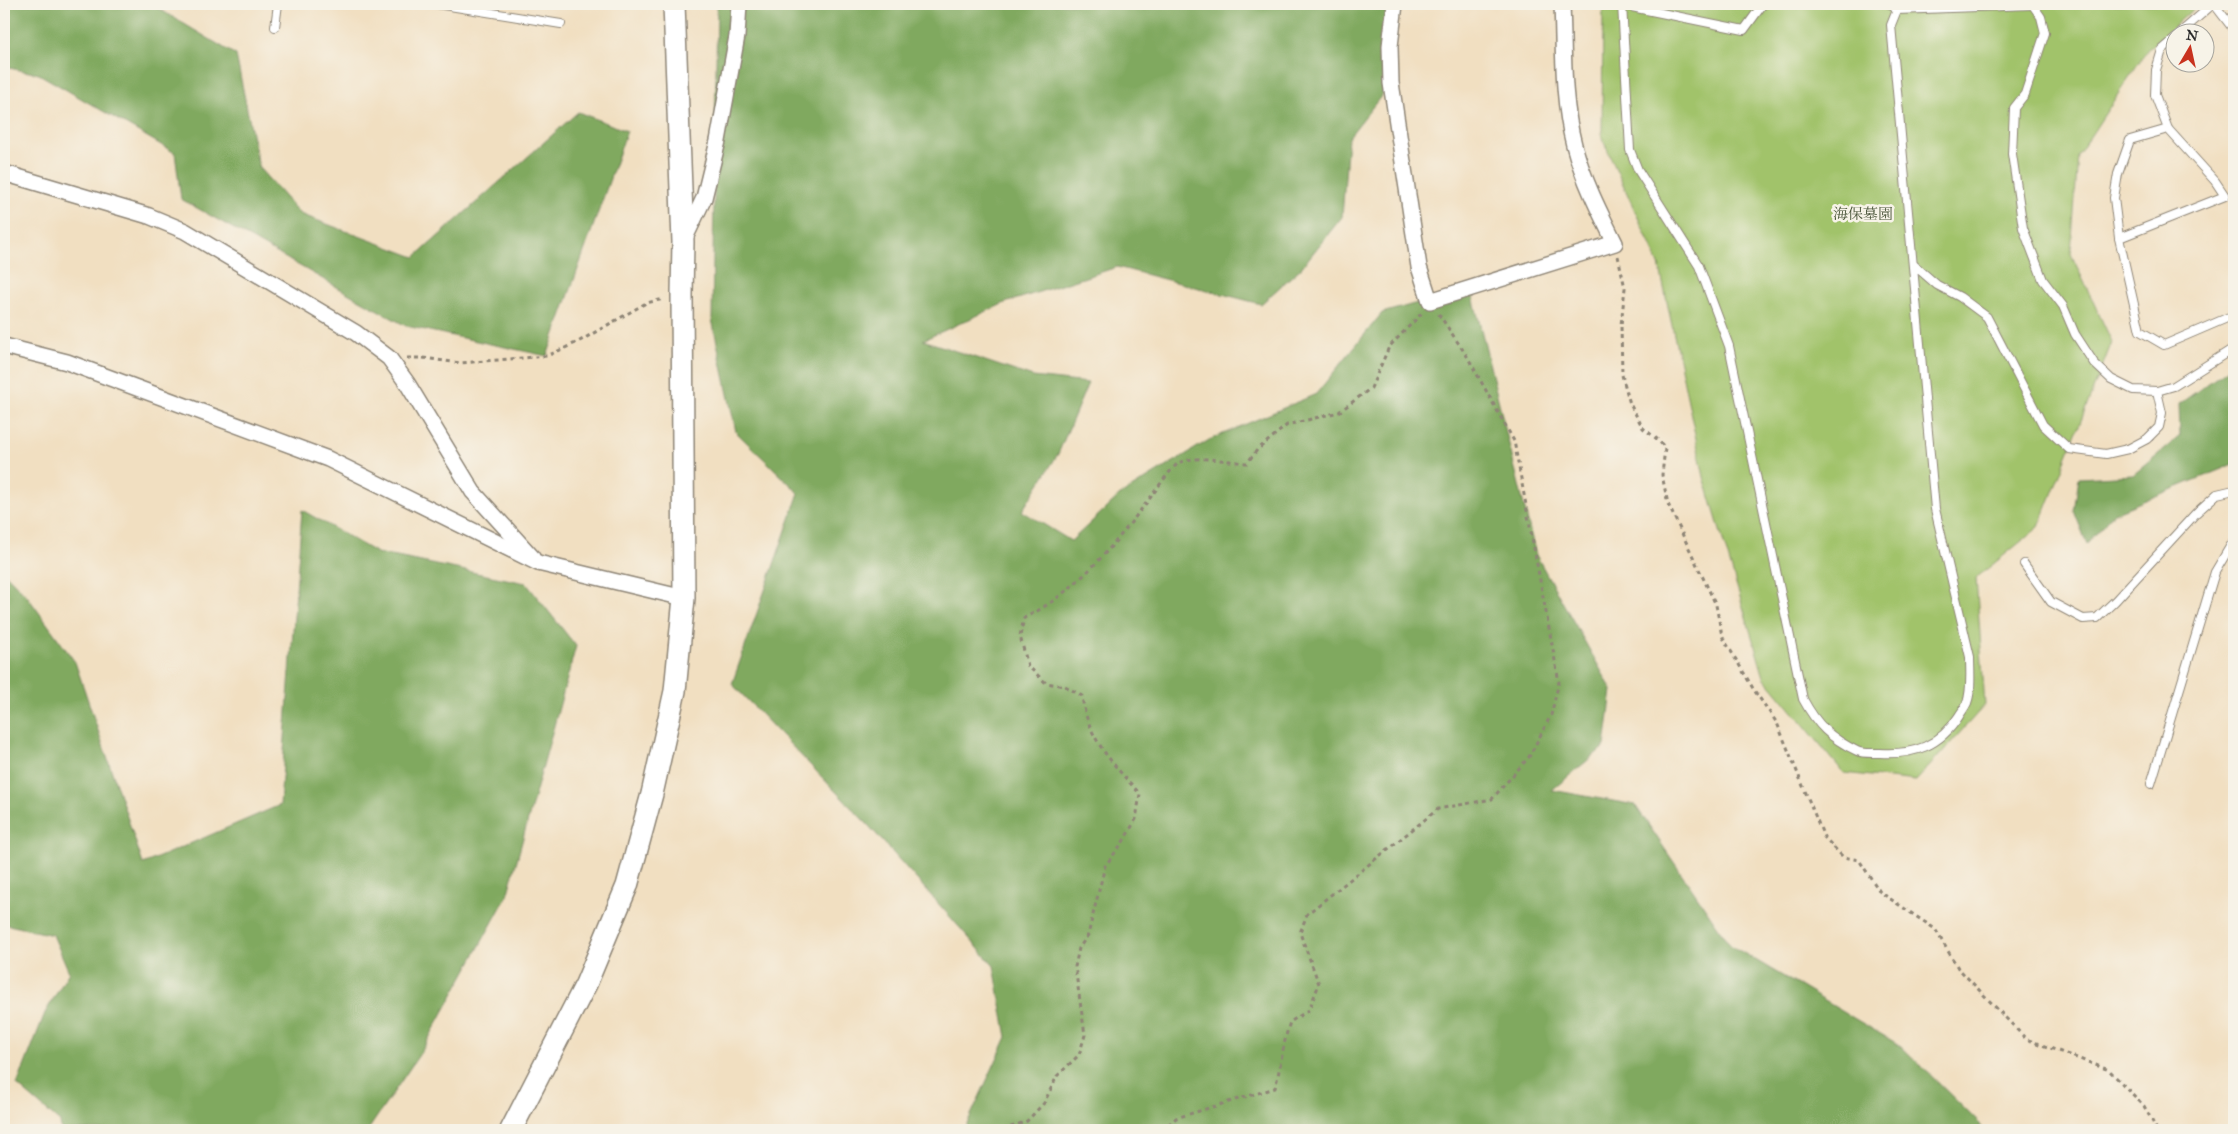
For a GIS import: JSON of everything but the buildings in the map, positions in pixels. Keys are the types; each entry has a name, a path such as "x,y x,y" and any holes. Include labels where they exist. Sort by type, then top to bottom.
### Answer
{"street":[{"path":"511,1130 586,984 627,886 652,794 675,691 684,598 683,242 674,4"},
{"path":"683,242 704,198 718,141 736,36 739,4"},
{"path":"1395,4 1390,46 1391,83 1419,267 1430,301 1615,243 1589,190 1574,144 1566,98 1562,4"},
{"path":"4,174 149,216 185,232 356,333 390,358 407,382 473,492 538,563"},
{"path":"4,346 67,362 328,459 538,563 684,598"}],"lane":[{"path":"275,27 278,4"},
{"path":"436,4 561,24"},
{"path":"1763,4 1744,30 1622,4 1630,150 1638,170 1699,266 1729,346 1803,699 1815,721 1828,733 1859,752 1890,754 1924,748 1942,737 1967,704 1970,682 1970,657 1935,510 1891,25 1896,10"},
{"path":"1890,4 1896,10 1950,6 2031,5 2041,17 2045,33 2025,94 2014,108 2012,154 2023,228 2043,280 2063,306 2075,334 2094,363 2111,379 2133,390 2157,391 2174,386 2234,348"},
{"path":"2192,22 2213,4 2234,30"},
{"path":"2119,238 2225,196 2215,181 2168,129 2155,95 2156,70 2162,50 2166,47"},
{"path":"2168,129 2130,140 2118,174 2114,198 2119,238 2140,331 2164,345 2234,315"},
{"path":"1914,265 1936,285 1960,297 1987,317 2043,425 2069,449 2106,454 2128,449 2147,439 2159,427 2162,413 2157,391"},
{"path":"2024,564 2051,602 2083,619 2097,618 2115,601 2196,512 2217,494 2234,490"},
{"path":"2151,784 2215,572 2234,540"}],"path":[{"path":"390,358 423,358 460,363 547,356 578,342 646,303 682,295"},
{"path":"1003,1130 1027,1121 1044,1102 1057,1076 1079,1055 1085,1035 1075,967 1079,948 1088,935 1105,866 1124,842 1136,819 1140,794 1107,758 1084,715 1082,696 1065,686 1046,683 1028,666 1020,636 1024,618 1047,607 1071,589 1126,530 1178,463 1191,458 1247,463 1257,450 1287,425 1339,412 1371,388 1389,347 1426,309 1430,301 1467,356 1514,441 1559,682 1551,715 1529,757 1492,799 1438,809 1307,914 1300,933 1319,984 1309,1010 1290,1022 1283,1042 1281,1064 1275,1088 1176,1118 1162,1130"}],"green space":[{"path":"4,4 151,4 236,55 259,168 300,214 415,257 578,112 627,131 547,356 406,326 181,199 175,153 39,74 4,67"},
{"path":"717,4 1391,4 1386,90 1348,138 1342,217 1301,268 1261,304 1117,267 1005,303 923,340 1033,377 1088,383 1058,454 1022,511 1071,541 1120,495 1209,440 1316,394 1382,313 1471,288 1536,555 1612,690 1605,746 1552,790 1635,805 1730,945 1901,1046 1986,1130 964,1130 1007,1037 994,966 869,826 732,684 799,493 736,432 712,319"},
{"name":"海保墓園","path":"1603,4 2199,4 2179,22 2166,22 2166,33 2147,50 2078,155 2071,254 2112,342 2039,527 1976,578 1985,705 1916,781 1844,773 1764,677 1704,477 1659,264 1602,138"},
{"path":"2234,365 2234,464 2114,513 2087,544 2074,511 2079,478 2133,475 2180,436 2179,404"},
{"path":"302,510 377,553 526,583 576,646 507,896 423,1049 368,1130 61,1130 60,1122 17,1085 45,1013 69,972 53,935 4,924 4,572 27,596 75,662 143,864 280,805"}]}
